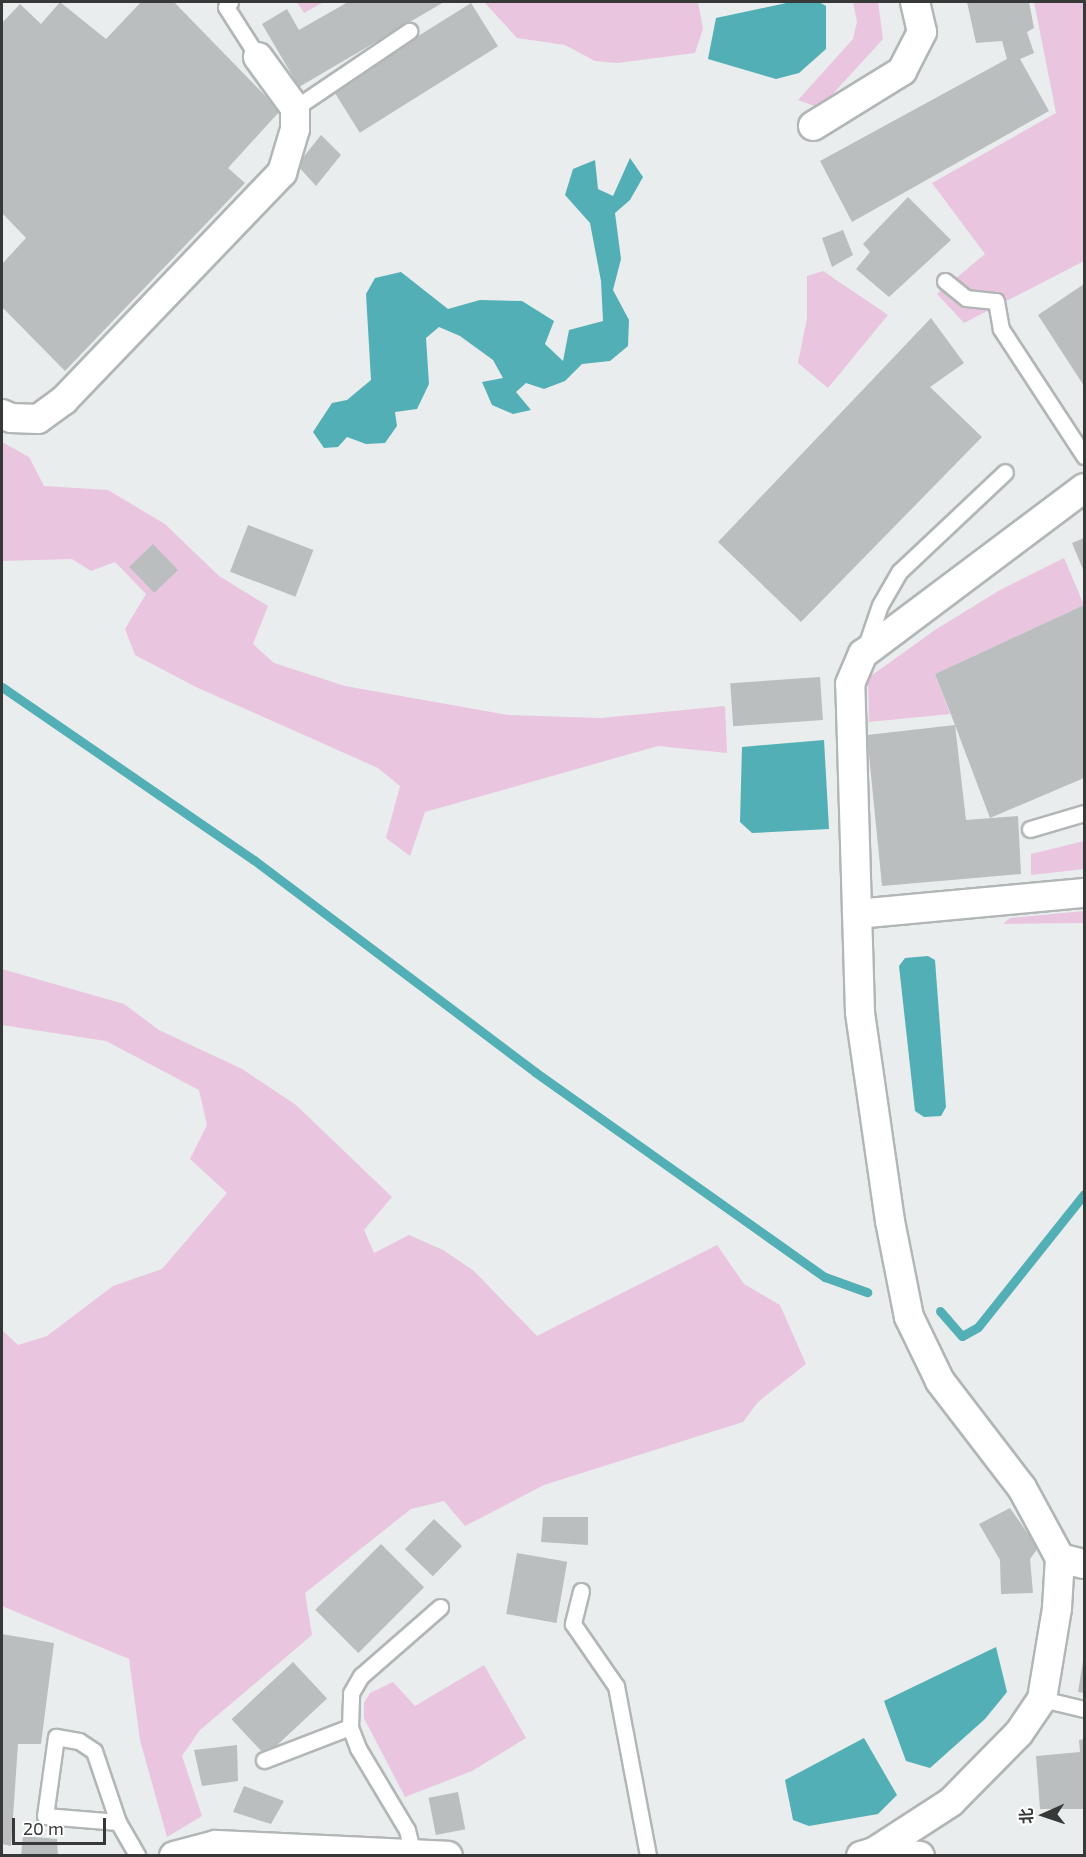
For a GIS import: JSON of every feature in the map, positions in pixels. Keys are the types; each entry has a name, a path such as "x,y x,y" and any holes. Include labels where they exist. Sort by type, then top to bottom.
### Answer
{"street":[{"path":"813,126 902,71 922,32 915,2"},
{"path":"2,414 11,418 38,419 64,400 282,173 295,129 295,108 258,57"},
{"path":"868,1854 951,1802 1019,1733 1042,1699 1058,1608 1072,1561 1022,1488 939,1381 909,1317 890,1221 860,1012 850,684 863,654 1084,488"},
{"path":"857,914 1084,893"},
{"path":"174,1856 216,1845 427,1855"},
{"path":"868,1854 921,1856"}],"lane":[{"path":"230,2 226,7 258,57"},
{"path":"295,108 409,31"},
{"path":"945,281 966,298 996,301 1002,329 1084,456"},
{"path":"863,654 880,604 900,570 1005,472"},
{"path":"1030,829 1084,813"},
{"path":"581,1591 573,1624 616,1686 648,1856"},
{"path":"427,1855 407,1830 358,1748 350,1727 351,1693 361,1676 440,1607"},
{"path":"1042,1699 1084,1709"},
{"path":"264,1760 350,1727"},
{"path":"118,1822 45,1816 56,1737 79,1741 94,1751 118,1822 138,1856"}],"shaded area":[{"path":"297,2 324,2 304,13"},
{"path":"484,2 698,2 703,29 695,53 617,63 595,61 565,45 517,38"},
{"path":"853,2 878,2 883,39 820,108 798,100 853,39 857,22"},
{"path":"1034,2 1084,2 1084,261 964,323 937,294 985,254 932,183 1056,113"},
{"path":"823,271 888,315 828,388 798,363 807,318 807,276"},
{"path":"2,442 29,457 44,486 108,490 165,524 219,576 268,606 253,644 274,663 345,686 508,715 601,718 725,706 727,753 658,746 425,812 410,856 386,838 400,786 378,768 196,687 135,655 125,629 146,594 115,562 91,571 72,559 3,561"},
{"path":"1064,558 1084,605 935,674 950,714 869,722 868,678 935,630 1000,590"},
{"path":"1084,841 1084,869 1031,875 1031,854"},
{"path":"1084,911 1084,923 1003,924 1010,918"},
{"path":"2,969 124,1004 159,1030 242,1069 296,1105 392,1197 364,1230 374,1253 409,1235 443,1250 474,1271 537,1336 717,1245 744,1284 780,1305 806,1364 758,1402 743,1422 544,1485 465,1526 444,1501 411,1509 305,1593 312,1635 200,1730 182,1756 202,1816 167,1837 140,1740 129,1659 2,1606 2,1330 18,1345 47,1336 113,1286 162,1269 227,1193 190,1159 207,1125 199,1090 106,1041 2,1025"},
{"path":"484,1665 526,1738 472,1771 405,1797 364,1718 364,1703 370,1693 393,1682 415,1706"}],"water":[{"path":"791,2 819,2 826,6 826,49 799,73 776,79 708,59 716,18"},
{"path":"630,158 643,177 630,200 615,213 621,259 613,290 629,320 628,346 610,361 582,364 565,381 544,389 526,383 516,392 531,410 513,414 492,405 482,382 503,378 493,360 460,336 439,327 426,338 429,384 417,409 395,412 397,426 385,443 366,444 347,437 338,447 324,448 313,432 332,403 347,400 371,380 366,294 375,278 401,272 448,309 480,300 522,301 554,321 545,344 563,361 569,330 603,321 601,281 590,223 565,195 573,169 595,160 598,189 613,196"},
{"path":"824,740 829,829 752,833 740,822 742,747"},
{"path":"928,956 935,960 946,1107 941,1116 924,1117 915,1111 899,966 905,958"},
{"path":"996,1647 1007,1692 985,1719 930,1768 906,1761 884,1701"},
{"path":"864,1738 897,1795 878,1814 809,1826 793,1820 785,1780"}],"building":[{"path":"60,2 106,39 141,2 174,2 280,111 228,168 245,183 65,371 2,307 2,264 26,238 2,213 2,23 20,4 41,24"},
{"path":"348,2 444,2 299,87 262,24 287,9 299,30"},
{"path":"967,2 1029,2 1034,28 1027,32 1034,53 1020,59 1049,111 852,222 820,161 1007,59 1002,41 976,43"},
{"path":"471,3 498,46 360,133 333,89"},
{"path":"321,135 341,155 316,186 297,165"},
{"path":"908,197 951,240 889,297 856,269 870,252 863,244"},
{"path":"843,230 853,255 832,267 822,238"},
{"path":"1084,284 1084,386 1038,315"},
{"path":"931,318 964,363 930,387 982,437 801,622 718,542"},
{"path":"248,525 313,550 295,597 230,572"},
{"path":"1084,538 1084,572 1072,543"},
{"path":"153,544 178,570 154,593 129,567"},
{"path":"1084,605 1084,778 990,818 935,674"},
{"path":"820,677 823,720 733,726 730,683"},
{"path":"955,725 966,820 1018,816 1021,874 882,886 867,735"},
{"path":"1010,1508 1038,1548 1030,1559 1033,1593 1001,1594 1000,1560 979,1524"},
{"path":"543,1517 588,1517 588,1545 541,1542"},
{"path":"434,1519 462,1546 433,1576 405,1549"},
{"path":"381,1544 424,1587 358,1653 315,1610"},
{"path":"517,1553 567,1562 556,1623 506,1614"},
{"path":"2,1634 54,1643 41,1744 18,1744 11,1846 2,1844"},
{"path":"1084,1661 1084,1693 1078,1692"},
{"path":"293,1662 327,1699 266,1756 232,1719"},
{"path":"1084,1739 1084,1809 1040,1809 1036,1756 1080,1752 1079,1740"},
{"path":"237,1745 238,1781 202,1786 194,1750"},
{"path":"244,1786 284,1801 271,1824 233,1812"},
{"path":"458,1792 465,1829 436,1835 429,1798"},
{"path":"23,1836 57,1839 58,1856 21,1856"}],"waterway":[{"path":"2,687 254,860 535,1072 825,1277 867,1292"},
{"path":"940,1311 962,1336 978,1327 1084,1194"}]}
